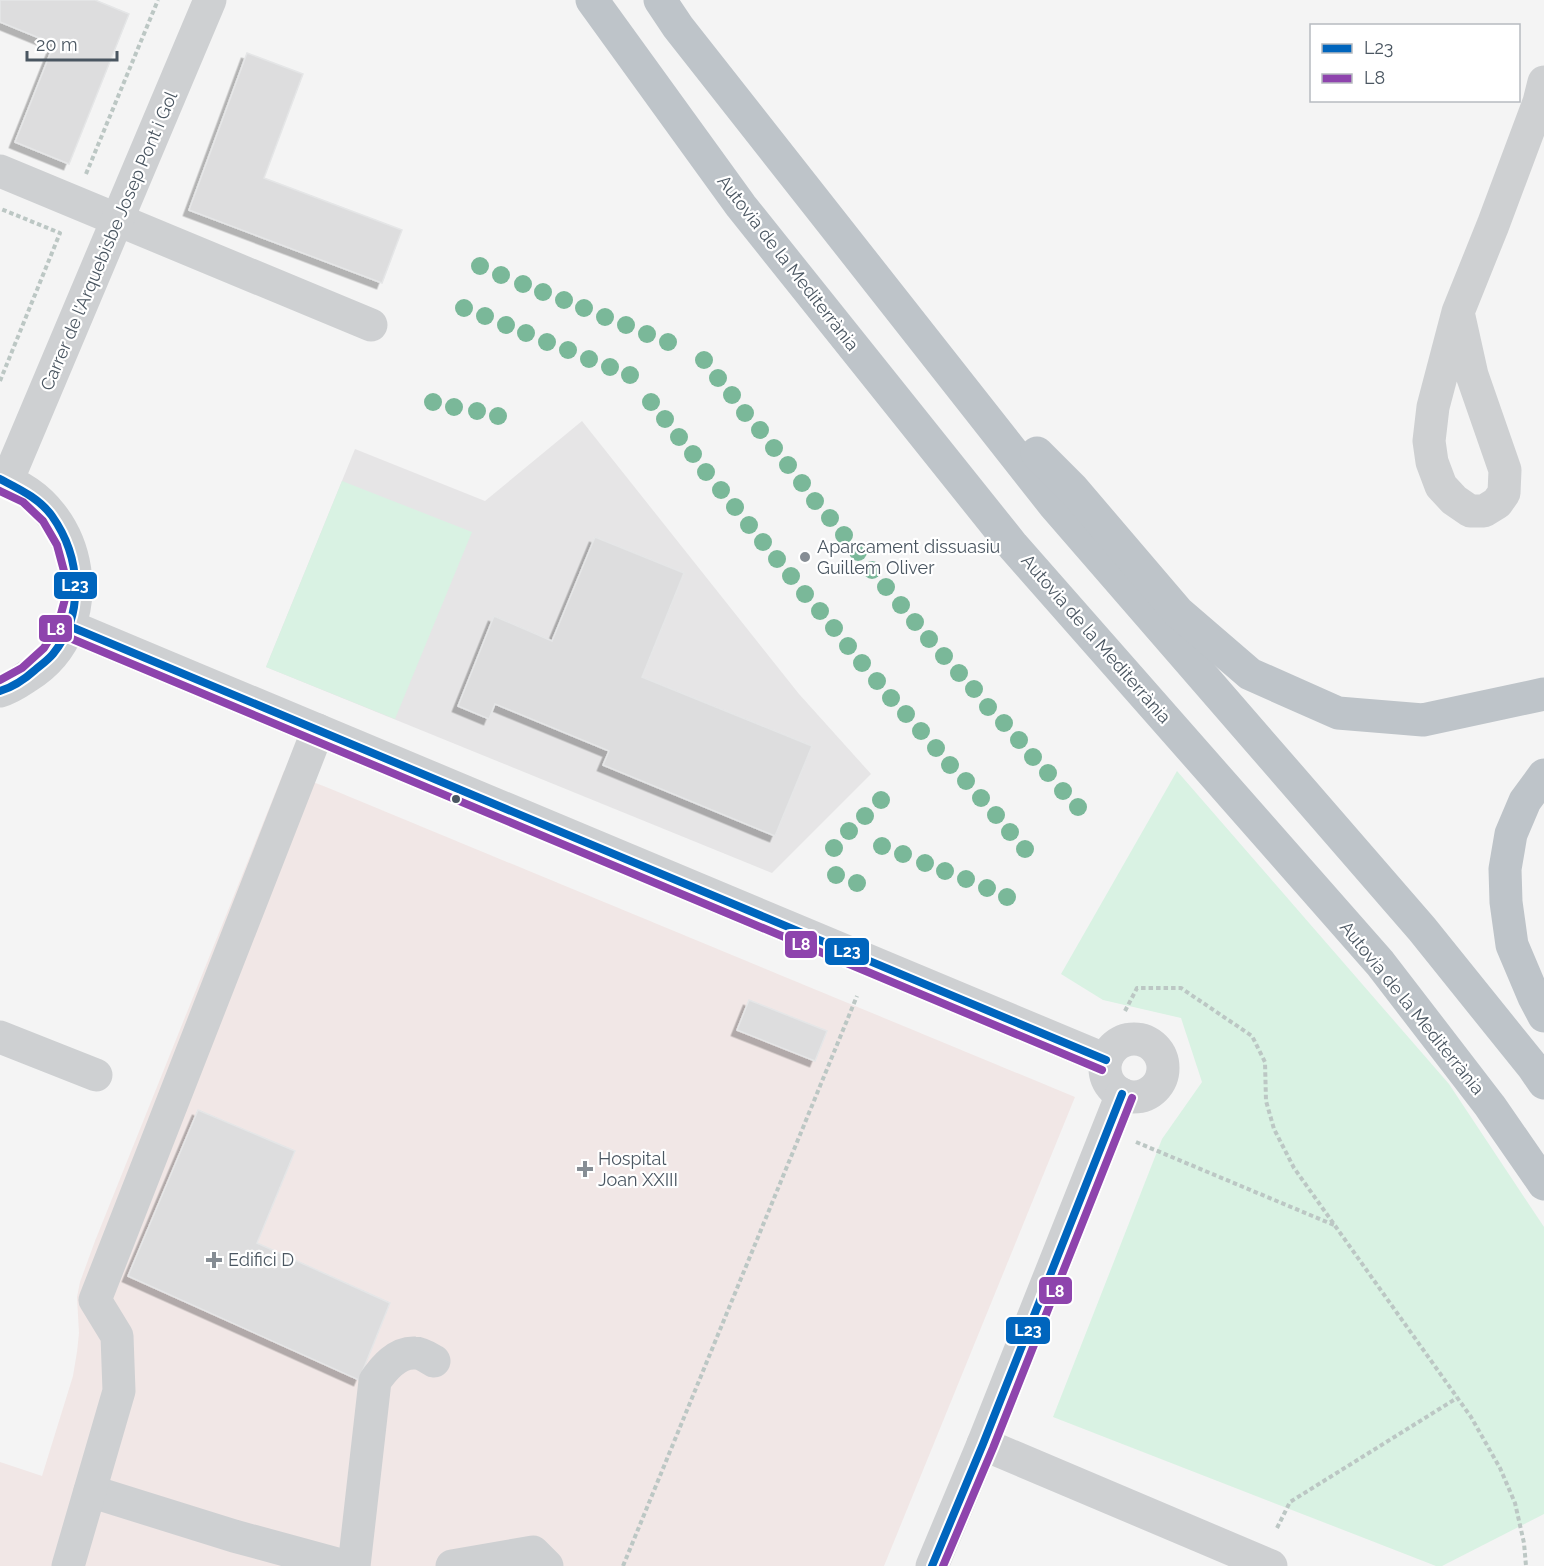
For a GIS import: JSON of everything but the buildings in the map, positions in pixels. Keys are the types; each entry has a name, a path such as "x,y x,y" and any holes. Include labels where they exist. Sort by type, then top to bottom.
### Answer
{"highway":[{"name":"Autovia de la Mediterrània","path":"592,0 741,206 1013,546 1380,963 1490,1106 1544,1184"},
{"path":"660,0 1056,506 1422,929 1544,1083"},
{"path":"915,328 1073,489 1178,612 1250,674 1338,713 1423,720 1544,694"},
{"path":"1544,775 1525,801 1511,834 1505,869 1506,902 1512,945 1544,1016"}],"street":[{"name":"Carrer de l'Arquebisbe Josep Pont i Gol","path":"3,480 118,220 210,0"},
{"path":"1458,312 1472,375 1505,470 1504,494 1497,503 1484,511 1470,511 1454,500 1441,486 1432,462 1429,441 1434,407 1458,312 1539,102 1544,82"},
{"path":"0,171 371,325"},
{"path":"0,691 8,689 40,669 58,648 74,611 77,589 75,565 66,537 51,513 31,495 3,480"},
{"path":"69,626 1106,1060"},
{"path":"68,1566 118,1391 117,1336 95,1300 318,730"},
{"path":"0,1037 96,1075"},
{"path":"1126,1040 1145,1041 1154,1047 1161,1058 1162,1078 1155,1089 1142,1096 1122,1094 1111,1086 1107,1079 1106,1060 1115,1047 1126,1040"},
{"path":"932,1566 1122,1094"},
{"path":"354,1566 375,1382 385,1367 399,1356 416,1353 434,1360"},
{"path":"983,1444 1271,1566"},
{"path":"89,1495 298,1566"},
{"path":"89,1495 344,1566"},
{"path":"452,1566 533,1552 548,1566"}],"path":[{"path":"86,174 157,1 150,0"},
{"path":"0,208 60,233 0,381"},
{"path":"1125,1011 1137,988 1181,988 1252,1036 1265,1062 1266,1101 1274,1129 1294,1168 1471,1417 1500,1468 1515,1503 1524,1543 1526,1566"},
{"path":"623,1566 857,996"},
{"path":"1107,1130 1335,1225"},
{"path":"1277,1528 1290,1502 1457,1398"}],"shaded area":[{"path":"582,421 799,694 871,774 772,873 266,667 355,449 485,501"},
{"name":"Hospital Joan XXIII","path":"284,771 1075,1097 884,1566 0,1566 0,1462 42,1476 73,1376 79,1333 77,1297 80,1282"}],"green space":[{"path":"342,481 472,532 395,719 266,667"},
{"path":"1177,771 1449,1084 1544,1227 1544,1514 1442,1566 1436,1566 1053,1417 1162,1139 1202,1082 1181,1018 1103,1000 1061,974"}],"transit line":[{"name":"L23","path":"0,479 35,499 52,516 69,549 75,585 70,621 53,654 23,680 0,691"},
{"name":"L8","path":"0,491 23,502 43,521 57,545 64,571 65,599 58,625 44,648 22,668 0,680"},
{"name":"L23","path":"69,626 1106,1060"},
{"name":"L8","path":"65,636 1102,1070"},
{"name":"L23","path":"932,1566 1122,1094"},
{"name":"L8","path":"943,1566 993,1448 1132,1098"}],"place":[{"name":"Aparcament dissuasiu Guillem Oliver","path":"805,557"},
{"name":"Hospital Joan XXIII","path":"585,1169"},
{"name":"Edifici D","path":"214,1260"}]}
